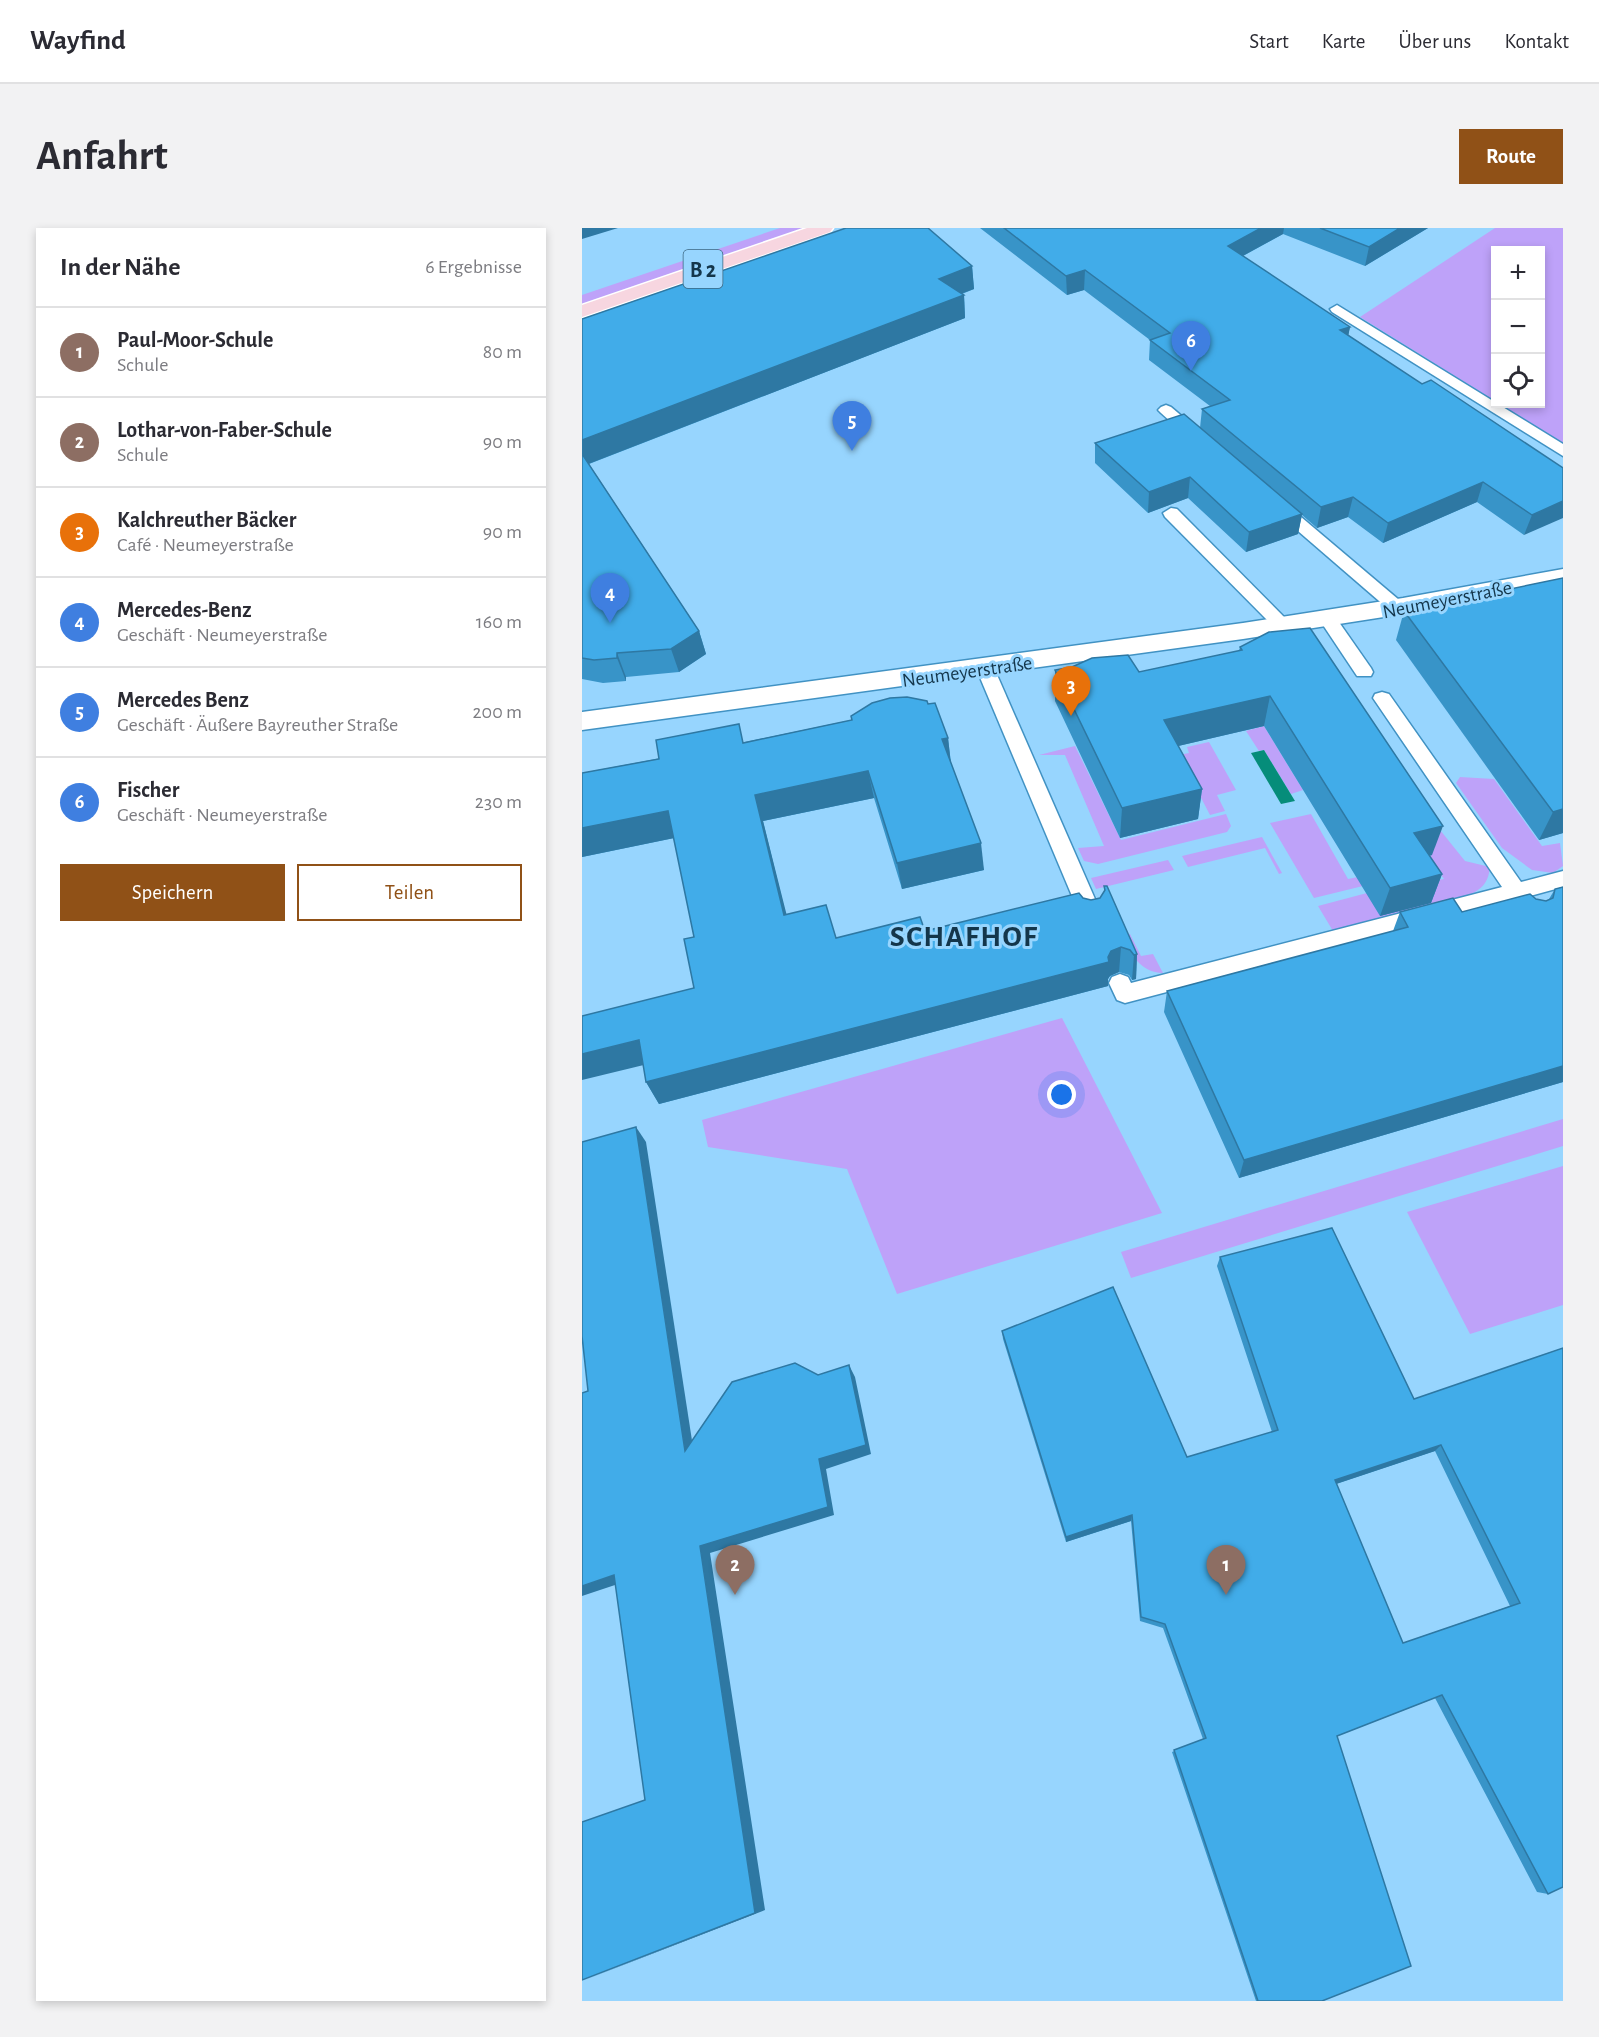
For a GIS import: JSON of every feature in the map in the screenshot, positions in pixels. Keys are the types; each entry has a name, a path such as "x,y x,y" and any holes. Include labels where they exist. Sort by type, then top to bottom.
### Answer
{"main road":[{"name":"B 2","path":"582,311 824,228"}],"street":[{"name":"Neumeyerstraße","path":"582,721 985,668 1399,609 1563,576"}],"lane":[{"path":"1337,309 1563,452"},
{"path":"1166,410 1210,448"},
{"path":"1264,494 1399,609"},
{"path":"1171,513 1283,626"},
{"path":"1328,619 1364,672"},
{"path":"985,668 1091,915"},
{"path":"1382,698 1531,914"},
{"path":"1120,983 1125,994 1563,879"}],"shaded area":[{"path":"780,228 805,228 582,304 582,295"},
{"path":"1495,228 1563,228 1563,443 1506,408 1545,408 1545,246 1491,246 1491,399 1360,317"},
{"path":"1264,726 1303,790 1291,794 1264,750 1259,751 1246,731"},
{"path":"1209,742 1236,790 1217,795 1225,811 1210,815 1179,755 1189,753 1187,747"},
{"path":"1075,746 1121,840 1226,814 1231,826 1227,832 1098,864 1084,861 1078,848 1104,846 1065,755 1039,755"},
{"path":"1264,750 1295,801 1281,804 1251,753"},
{"path":"1460,777 1494,779 1542,846 1560,843 1563,866 1553,873 1532,870 1502,848 1456,783"},
{"path":"1311,814 1348,879 1358,877 1363,886 1314,898 1270,823"},
{"path":"1436,825 1465,861 1490,867 1488,878 1483,885 1467,896 1333,931 1318,906 1367,893 1444,879 1429,857"},
{"path":"1262,837 1282,873 1279,874 1265,848 1188,867 1182,856"},
{"path":"1168,860 1174,870 1096,889 1091,878"},
{"path":"1130,934 1141,956 1153,954 1163,973 1148,970 1137,961 1122,936"},
{"path":"1062,1018 1162,1213 897,1294 847,1169 708,1147 702,1120"},
{"path":"1563,1119 1563,1146 1131,1278 1121,1252"},
{"path":"1563,1166 1563,1305 1470,1334 1407,1212"}],"building":[{"path":"846,228 928,228 972,266 939,279 964,295 582,440 582,319"},
{"path":"1004,228 1261,228 1228,246 1350,327 1340,330 1422,384 1431,380 1563,468 1563,501 1532,515 1483,482 1388,523 1353,497 1321,507 1202,409 1230,400 1150,340 1170,333 1085,270 1066,276"},
{"path":"1320,228 1400,228 1369,247"},
{"path":"1184,414 1302,514 1249,532 1190,477 1149,492 1095,443"},
{"path":"582,454 699,631 671,649 617,653 617,658 594,660 582,658"},
{"path":"1563,578 1563,809 1553,812 1404,611"},
{"path":"1310,628 1443,826 1414,833 1442,874 1390,888 1270,696 1164,720 1202,789 1122,808 1055,670 1072,667 1092,658 1128,655 1139,672 1242,650 1240,647 1269,632"},
{"path":"907,697 927,701 928,704 935,703 948,738 942,739 981,843 897,863 868,771 755,795 784,915 826,905 836,938 920,917 925,931 1079,893 1083,898 1091,900 1100,898 1105,890 1104,886 1107,886 1137,954 1134,955 1130,950 1121,947 1111,951 1108,957 1109,962 646,1082 639,1040 582,1054 582,1016 694,988 684,939 694,937 668,811 582,828 582,773 659,759 656,740 739,724 743,743 852,720 851,716 872,703 890,698"},
{"path":"1563,887 1563,1066 1244,1160 1167,991 1408,927 1400,912 1453,898 1462,912 1530,894 1536,899 1546,901 1553,898 1555,889"},
{"path":"636,1127 685,1451 732,1382 795,1363 818,1375 849,1365 866,1445 819,1459 828,1507 700,1546 755,1913 582,1980 582,1822 645,1800 614,1575 582,1586 582,1393 588,1391 582,1336 582,1142"},
{"path":"1332,1228 1414,1399 1563,1348 1563,1887 1548,1894 1442,1695 1337,1736 1411,1966 1322,2001 1258,2001 1174,1750 1206,1738 1165,1624 1141,1617 1132,1515 1066,1537 1002,1331 1113,1287 1187,1457 1278,1430 1220,1257","holes":["1441,1445 1520,1603 1403,1643 1335,1480"]}],"place":[{"name":"Fischer","path":"1191,371"},
{"name":"Mercedes Benz","path":"852,451"},
{"name":"Mercedes-Benz","path":"610,623"},
{"name":"Kalchreuther Bäcker","path":"1071,716"},
{"name":"Lothar-von-Faber-Schule","path":"735,1595"},
{"name":"Paul-Moor-Schule","path":"1226,1595"}],"district":[{"name":"SCHAFHOF","path":"964,936"}]}
